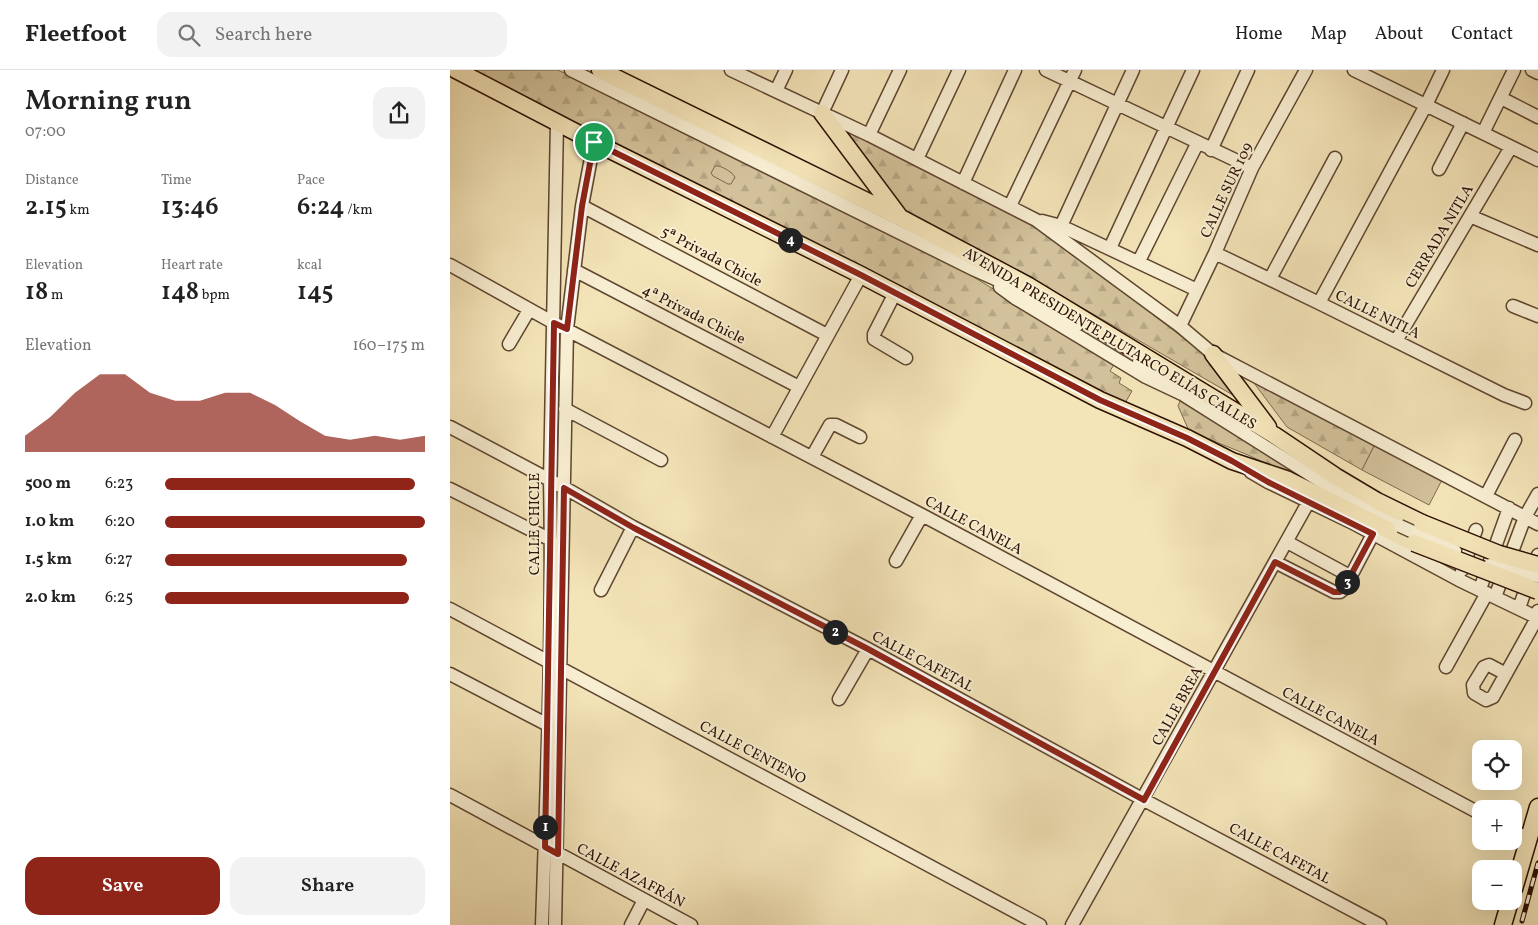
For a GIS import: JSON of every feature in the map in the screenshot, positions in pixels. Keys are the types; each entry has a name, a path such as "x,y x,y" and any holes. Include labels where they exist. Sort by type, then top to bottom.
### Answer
{"main road":[{"path":"456,70 594,142 861,275 1100,400 1187,438 1232,461 1286,480 1414,544 1538,591"},
{"name":"AVENIDA PRESIDENTE PLUTARCO ELÍAS CALLES","path":"600,70 900,218 1029,286 1274,435 1360,491 1422,523 1499,554 1538,565"},
{"path":"822,113 900,218"},
{"path":"1213,354 1274,435"},
{"path":"1522,860 1538,807"},
{"path":"1503,925 1507,910"}],"street":[{"path":"571,70 975,270 1015,298 1138,372 1182,394 1340,493 1400,526 1454,551 1503,569 1538,576"},
{"path":"731,70 869,135 1036,220 1180,326 1213,354 1538,524"},
{"path":"776,91 786,70"},
{"path":"822,113 842,70"},
{"path":"869,135 900,70"},
{"path":"917,160 959,70"},
{"path":"963,183 1015,70"},
{"path":"1046,70 1072,76 1116,105 1252,168"},
{"path":"1060,226 1133,70"},
{"path":"1110,248 1193,70"},
{"path":"1212,150 1248,70"},
{"name":"CALLE SUR 109","path":"1180,326 1215,253 1252,168 1306,70"},
{"path":"1354,70 1538,160"},
{"path":"1319,303 1443,70"},
{"path":"1482,133 1514,70"},
{"path":"1532,70 1538,73"},
{"path":"1010,206 1072,76"},
{"path":"1500,98 1538,117"},
{"name":"CALLE CHICLE","path":"549,924 545,847 557,122"},
{"path":"1439,169 1463,123"},
{"name":"CALLE CHICLE","path":"549,924 558,854 567,329 582,206 594,142"},
{"path":"1139,261 1197,144"},
{"name":"CERRADA NITLA","path":"1396,341 1510,147"},
{"path":"1270,279 1334,158"},
{"name":"5ª Privada Chicle","path":"582,206 827,335"},
{"path":"1470,216 1538,245"},
{"path":"1036,220 1060,226 1139,261 1197,290"},
{"name":"CALLE NITLA","path":"1215,253 1525,404"},
{"name":"4ª Privada Chicle","path":"574,270 799,387"},
{"name":"CALLE CANELA","path":"452,271 567,329 922,515 1472,809"},
{"path":"772,436 861,275"},
{"path":"895,293 874,334 874,339 906,358"},
{"path":"1513,306 1538,316"},
{"path":"509,344 529,310"},
{"path":"565,409 661,460"},
{"path":"812,457 830,425 836,425 860,437"},
{"name":"CALLE CAFETAL","path":"450,427 550,480 634,528 868,649 1144,800 1380,925"},
{"path":"1486,496 1515,440"},
{"path":"1232,461 1268,482 1309,501 1459,580 1538,616 1506,674"},
{"path":"450,489 551,540"},
{"path":"1446,666 1487,593 1538,494"},
{"name":"CALLE BREA","path":"1072,925 1144,800 1309,501"},
{"path":"1487,593 1509,508"},
{"path":"896,561 922,515"},
{"path":"601,590 634,528"},
{"path":"1459,580 1476,530"},
{"path":"1275,562 1337,592 1342,591 1373,534"},
{"path":"1287,542 1350,576"},
{"path":"1519,608 1538,554"},
{"path":"1503,569 1538,591 1538,602"},
{"name":"CALLE CENTENO","path":"450,609 1040,925"},
{"path":"839,699 868,649"},
{"path":"450,674 548,726"},
{"name":"CALLE AZAFRÁN","path":"450,795 691,925"},
{"path":"1522,836 1528,839"},
{"path":"631,925 644,900"}],"green space":[{"path":"467,70 558,70 967,273 1115,363 1110,371 1121,378 1119,383 1132,391 1124,405"},
{"path":"841,124 1035,224 1203,353 1238,398 1005,263 898,208"},
{"path":"715,166 723,168 734,175 735,177 731,184 713,176 711,173"},
{"path":"1248,375 1375,444 1362,470 1287,427"},
{"path":"1180,401 1320,489 1248,455 1189,431 1178,406"},
{"path":"1375,444 1443,478 1429,505 1362,470"}],"railway":[{"path":"1522,921 1538,863"}],"route":[{"path":"594,142 861,275 1100,400 1187,438 1268,482 1373,534 1344,588 1340,592 1334,592 1275,562 1144,800 868,649 634,528 564,488 558,854 545,847 554,323 567,329 582,206 594,142"}]}
